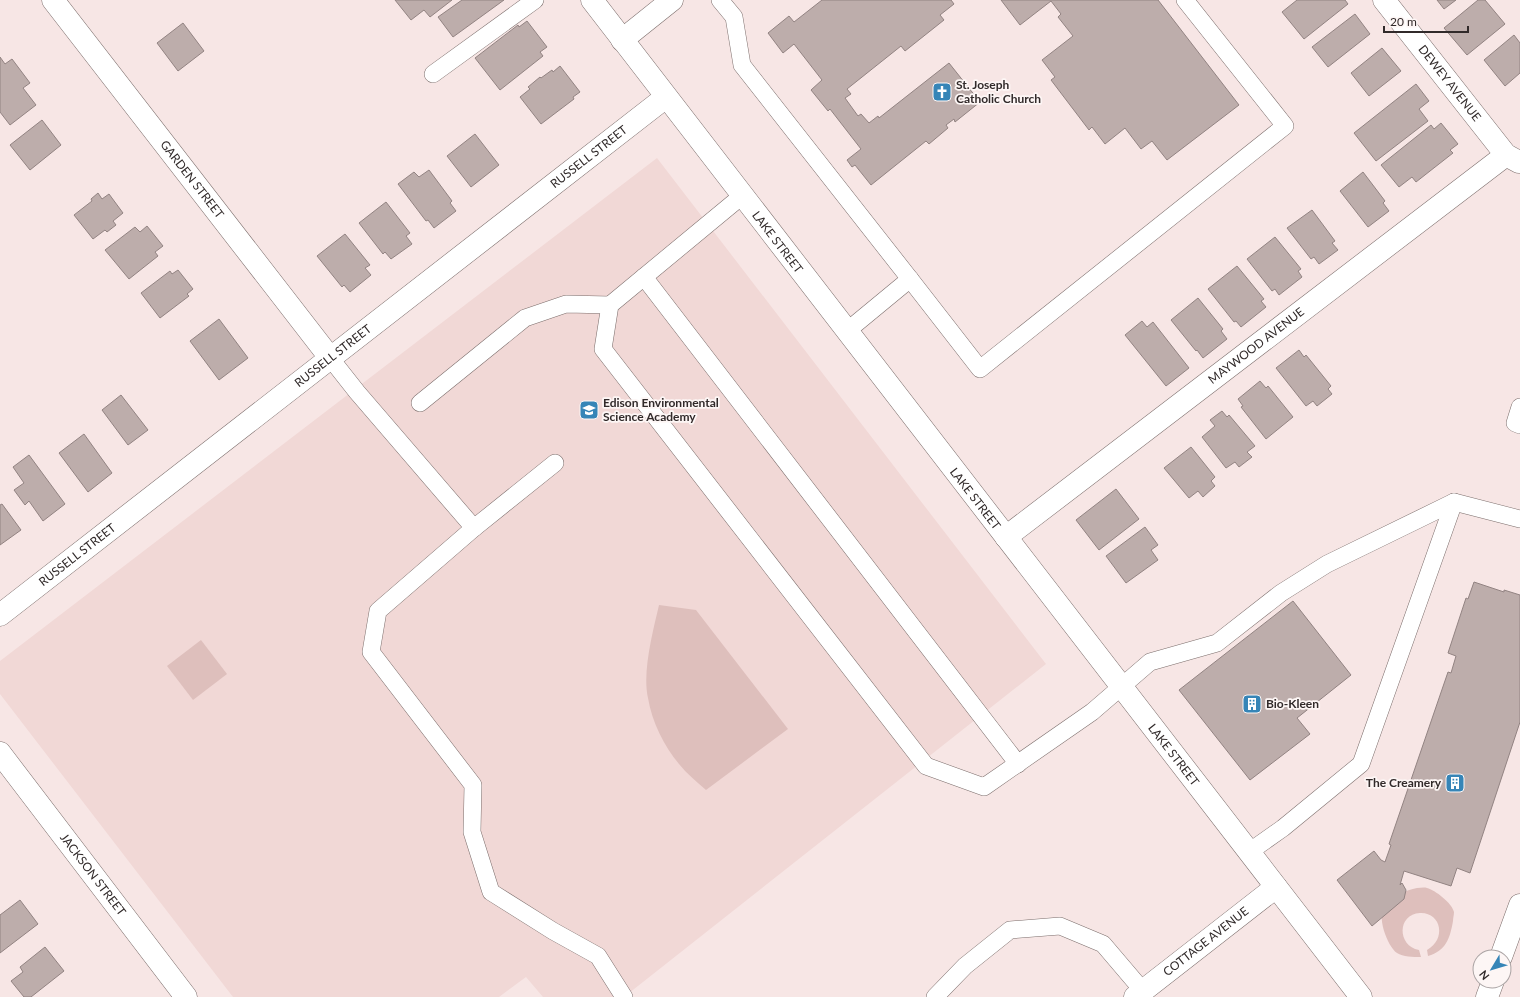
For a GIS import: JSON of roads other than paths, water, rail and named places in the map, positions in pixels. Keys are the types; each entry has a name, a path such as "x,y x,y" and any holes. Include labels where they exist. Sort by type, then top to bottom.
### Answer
{"street":[{"name":"GARDEN STREET","path":"53,0 331,359"},
{"name":"LAKE STREET","path":"592,0 1121,689 1361,997"},
{"path":"622,40 672,0"},
{"name":"DEWEY AVENUE","path":"1384,0 1513,159"},
{"name":"RUSSELL STREET","path":"0,615 666,97"},
{"name":"MAYWOOD AVENUE","path":"1006,538 1513,159"},
{"name":"JACKSON STREET","path":"0,753 186,997"},
{"name":"COTTAGE AVENUE","path":"1139,994 1276,887"},
{"path":"1504,949 1520,905"}],"lane":[{"path":"433,74 535,0"},
{"path":"720,0 734,17 742,65 980,369 1285,126 1185,0"},
{"path":"420,403 524,318 566,304 610,305 742,195"},
{"path":"644,277 1018,764"},
{"path":"847,331 910,279"},
{"path":"610,305 603,348 926,766 984,787 1092,712 1121,689 1150,662 1217,643 1281,593 1327,564 1454,502 1520,519"},
{"path":"331,359 356,392 474,528"},
{"path":"1520,407 1515,423 1520,425"},
{"path":"555,463 474,528 378,611 371,652 473,785 472,832 491,892 553,931 598,956 624,997"},
{"path":"1249,852 1283,828 1360,764 1454,502"},
{"path":"935,997 965,966 1010,930 1060,926 1103,944 1139,994"}],"place":[{"name":"St. Joseph Catholic Church","path":"942,92"},
{"name":"Edison Environmental Science Academy","path":"589,410"},
{"name":"Bio-Kleen","path":"1252,704"},
{"name":"The Creamery","path":"1455,783"}]}
